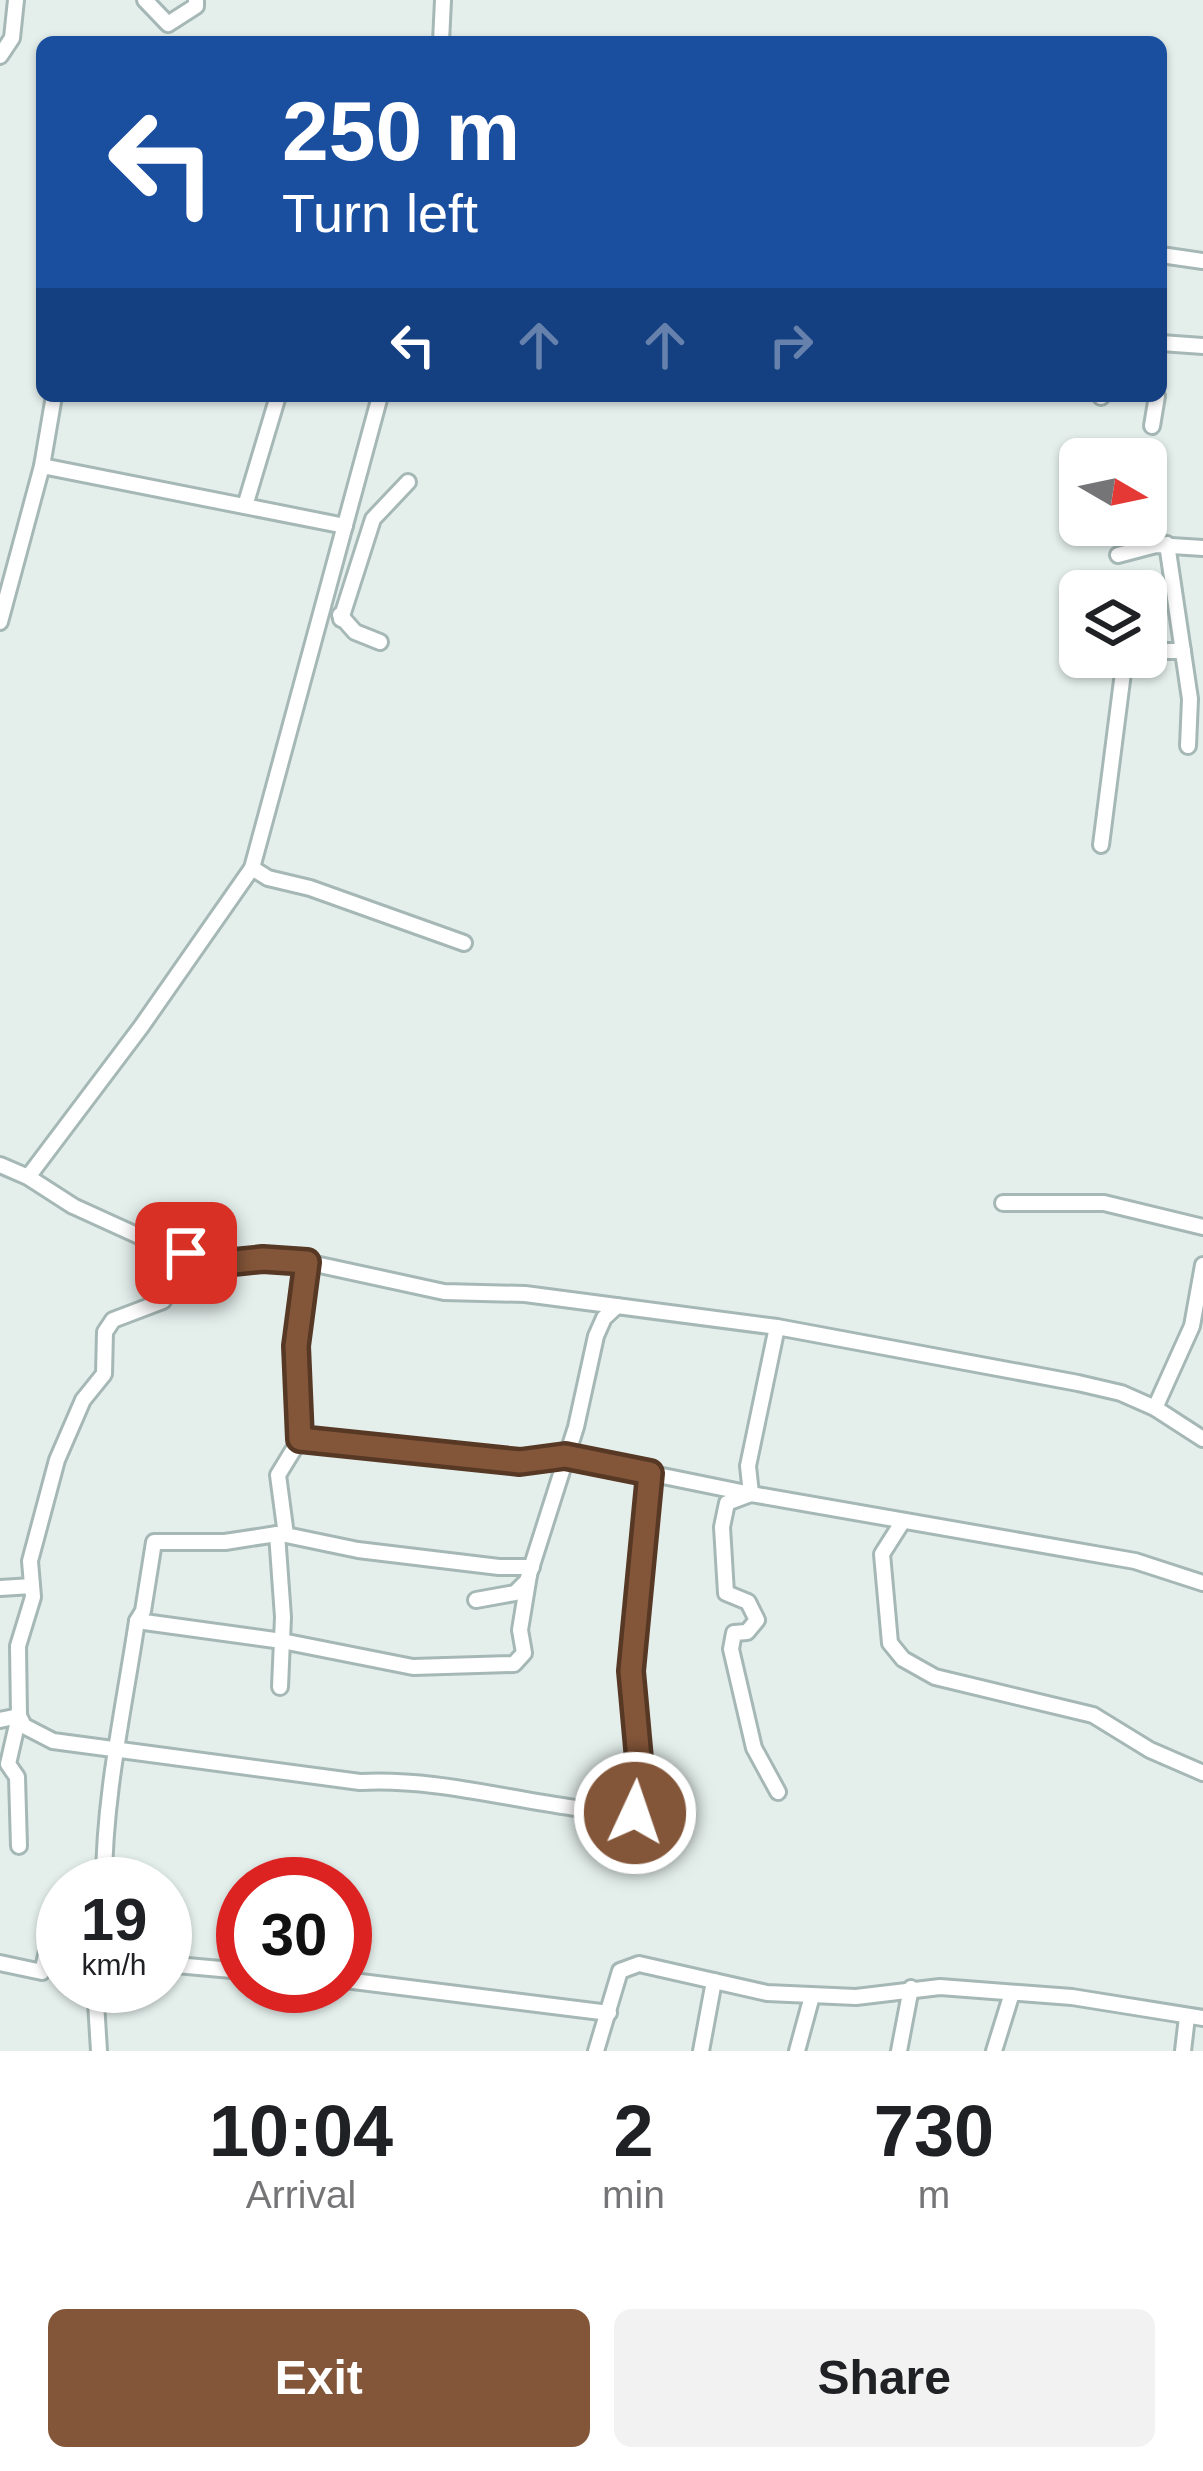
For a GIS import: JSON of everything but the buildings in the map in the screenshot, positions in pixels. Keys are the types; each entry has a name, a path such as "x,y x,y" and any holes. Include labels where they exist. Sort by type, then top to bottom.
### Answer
{"street":[{"path":"0,56 12,38 16,6 33,0"},
{"path":"145,0 168,24 196,6 196,0"},
{"path":"441,36 443,0"},
{"path":"1167,256 1203,261"},
{"path":"1167,343 1203,346"},
{"path":"0,622 42,466 53,402"},
{"path":"245,506 276,402"},
{"path":"28,1177 252,868 378,402"},
{"path":"1152,426 1156,402"},
{"path":"42,466 345,526"},
{"path":"341,619 373,518 409,482"},
{"path":"1188,746 1191,713 1167,544 1203,548"},
{"path":"1118,555 1158,546"},
{"path":"331,581 341,619 380,642"},
{"path":"1167,650 1184,650"},
{"path":"1101,845 1122,678"},
{"path":"252,868 268,878 310,888 464,943"},
{"path":"0,1165 73,1206 163,1247 224,1263 307,1262 444,1292 525,1294 607,1309 777,1327 1121,1393 1203,1439"},
{"path":"1003,1203 1104,1203 1203,1227"},
{"path":"19,1846 17,1777 8,1764 19,1716 18,1646 33,1597 30,1561 57,1460 83,1400 104,1374 105,1332 112,1320 163,1301 186,1253"},
{"path":"280,1687 278,1475 300,1439 296,1346 307,1262"},
{"path":"1155,1408 1192,1326 1203,1265"},
{"path":"476,1600 515,1593 525,1586 607,1309"},
{"path":"751,1494 748,1466 777,1327"},
{"path":"300,1439 520,1462 565,1456 751,1494 1135,1561 1203,1583"},
{"path":"19,1716 38,1736 118,1749 359,1782 404,1779 635,1813 641,1781 631,1671 650,1473"},
{"path":"751,1494 728,1503 723,1522 726,1593 748,1602 757,1620 747,1631 734,1634 730,1649 754,1748 778,1792"},
{"path":"903,1521 882,1554 890,1643 903,1659 935,1677 1093,1715 1150,1750 1203,1774"},
{"path":"105,1857 137,1621 143,1611 154,1542 224,1542 281,1534 358,1550 531,1571"},
{"path":"137,1621 282,1641 413,1667 514,1664 524,1653 520,1630 531,1571"},
{"path":"0,1588 32,1586"},
{"path":"0,1720 19,1716"},
{"path":"0,1963 36,1971"},
{"path":"596,2051 620,1971 631,1965 749,1991 812,1996 910,1988 1090,1999 1195,2018 1183,2051"},
{"path":"701,2051 714,1981"},
{"path":"372,1983 609,2013"},
{"path":"899,2051 910,1988"},
{"path":"994,2051 1012,1993"},
{"path":"797,2051 812,1996"},
{"path":"97,2013 99,2051"}],"route":[{"path":"186,1253 224,1263 307,1262 296,1346 300,1439 520,1462 565,1456 650,1473 631,1671 641,1781 635,1813"}]}
